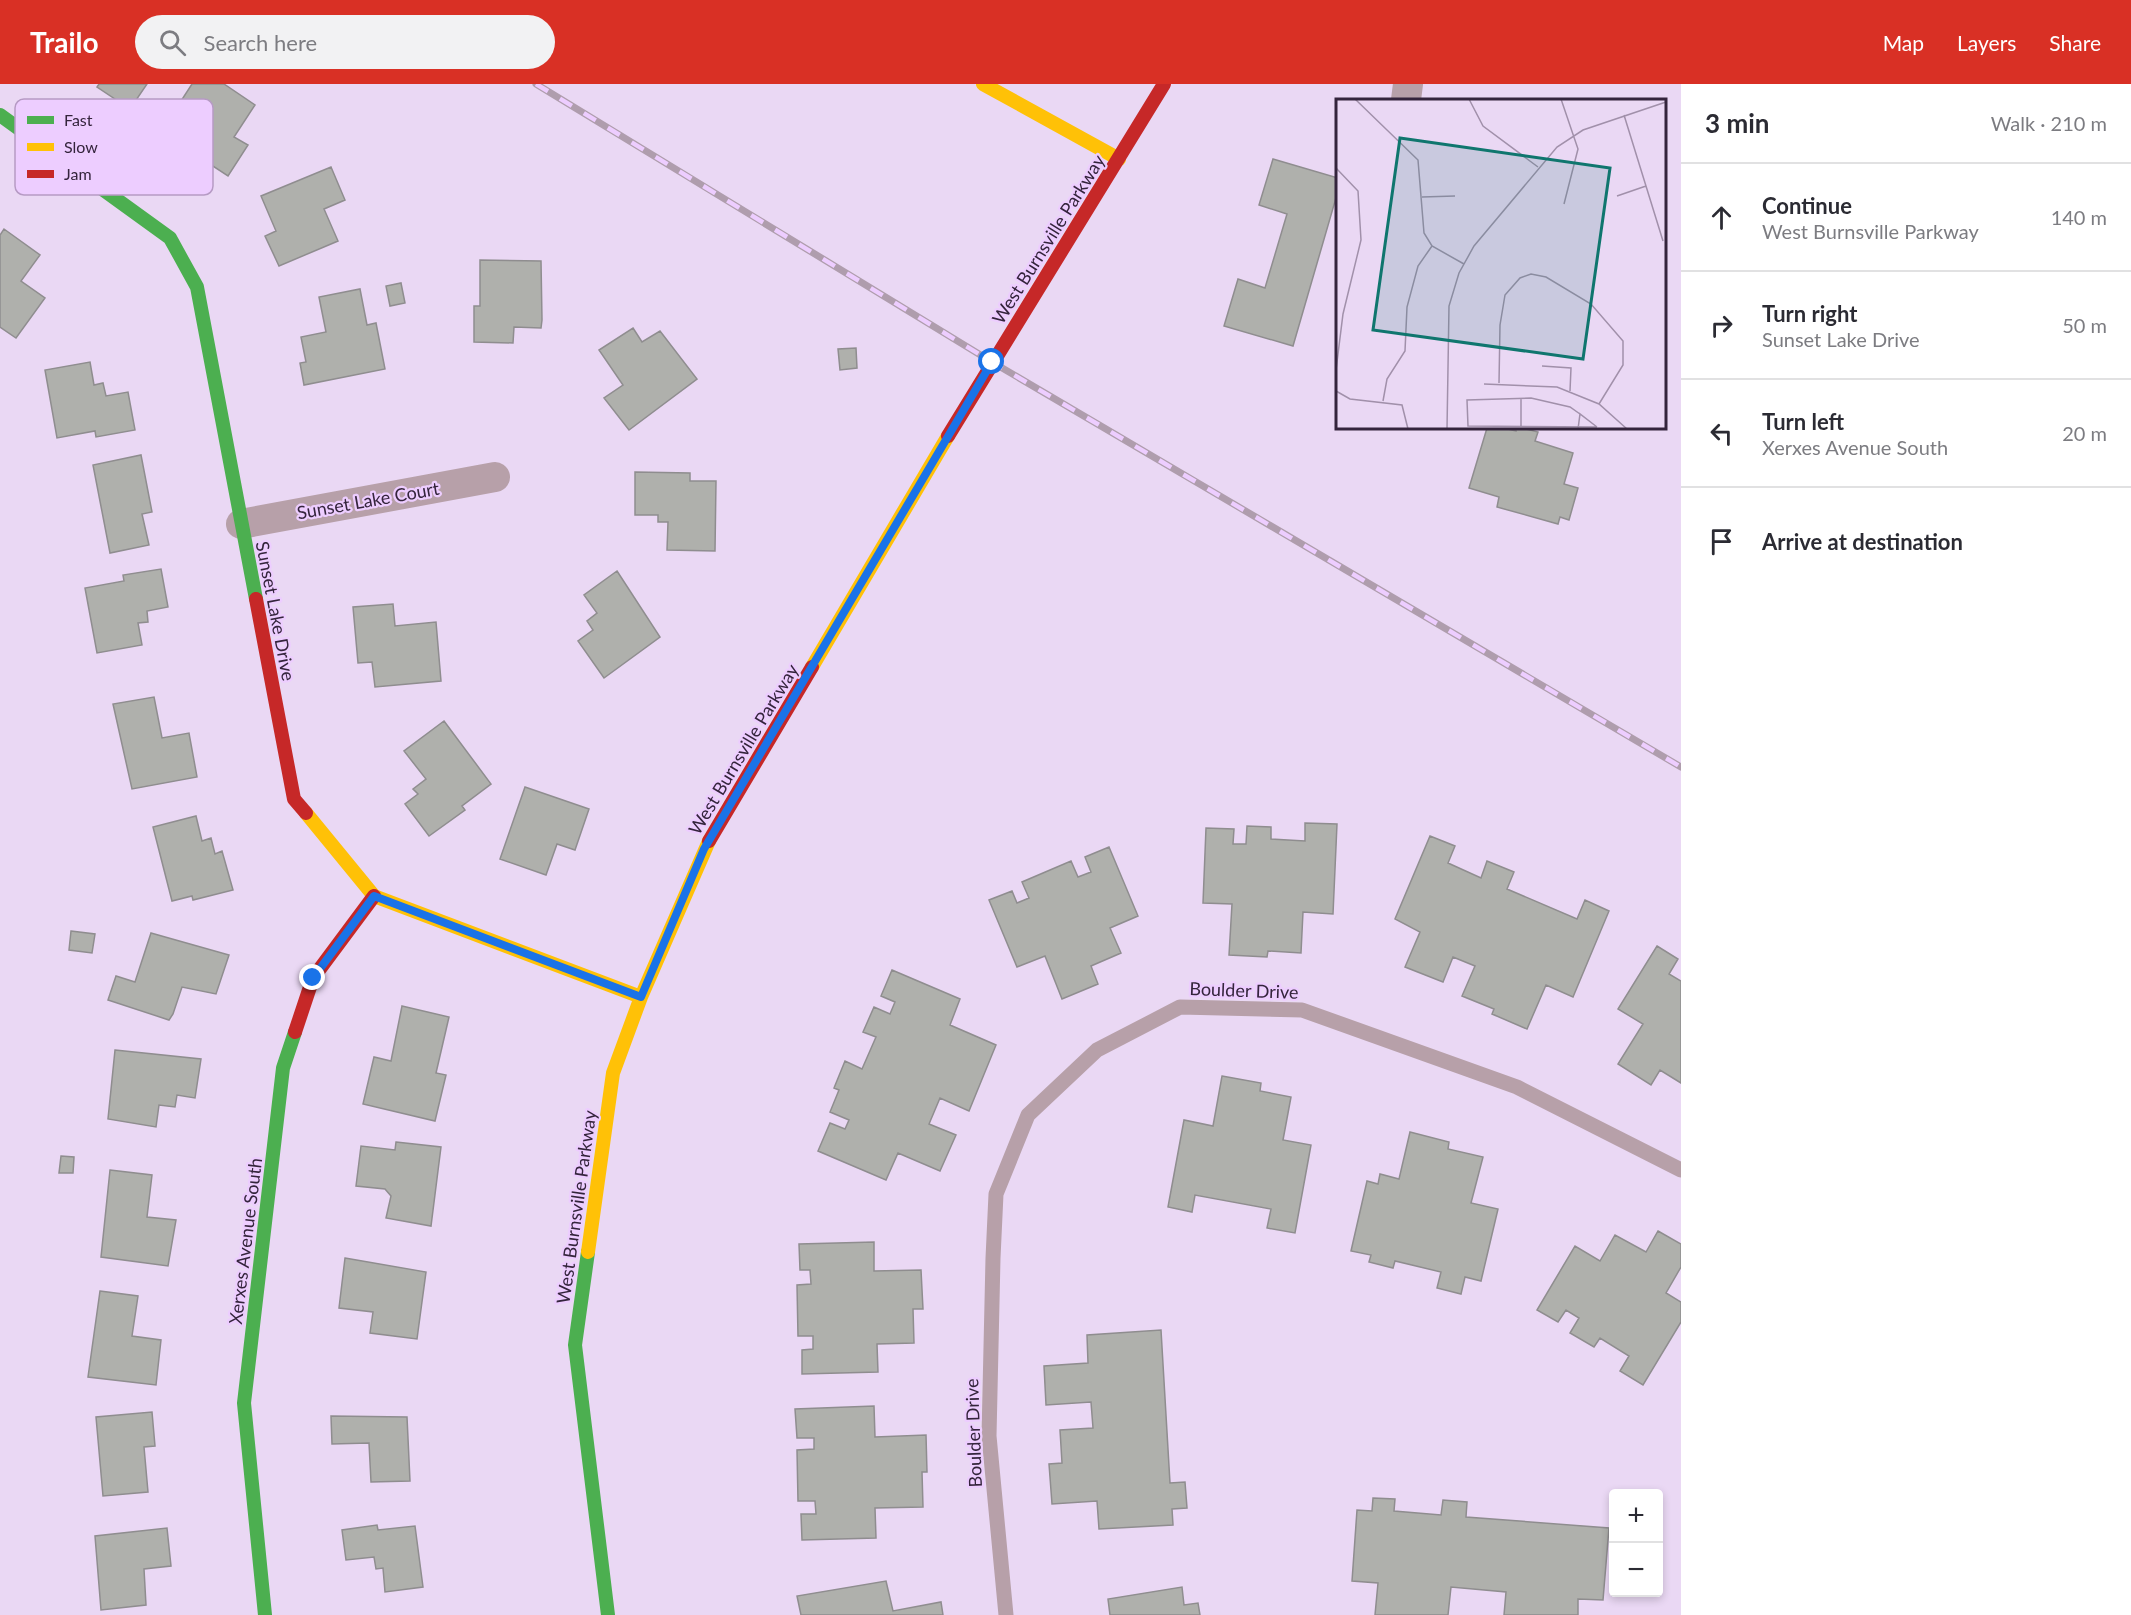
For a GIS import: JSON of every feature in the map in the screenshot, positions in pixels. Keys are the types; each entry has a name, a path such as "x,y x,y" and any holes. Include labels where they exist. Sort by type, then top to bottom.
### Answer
{"street":[{"path":"983,84 1119,159"},
{"name":"West Burnsville Parkway","path":"608,1615 575,1345 613,1073 641,997 704,849 992,362 1164,84"},
{"path":"1406,99 1408,84"},
{"name":"Sunset Lake Drive","path":"0,115 15,126"},
{"name":"Sunset Lake Drive","path":"111,195 170,238 196,287 294,799 374,896 641,997"},
{"name":"Sunset Lake Court","path":"241,524 495,477"},
{"name":"Xerxes Avenue South","path":"265,1615 244,1403 283,1068 313,978 374,896"}],"lane":[{"name":"Boulder Drive","path":"1006,1615 989,1436 996,1194 1028,1115 1097,1050 1180,1007 1302,1010 1517,1087 1681,1170"}],"building":[{"path":"99,84 147,84 137,99 115,99 97,87"},
{"path":"192,84 224,84 255,105 234,137 248,145 228,176 213,166 213,99 182,99"},
{"path":"1273,159 1336,177 1336,198 1293,346 1224,326 1238,279 1265,288 1287,214 1259,205"},
{"path":"331,167 345,200 324,209 338,241 279,266 265,236 276,231 261,196"},
{"path":"4,229 40,255 21,281 45,298 16,338 0,327 0,235"},
{"path":"480,260 541,261 541,328 514,327 513,343 474,342 474,306 480,306"},
{"path":"401,283 405,303 390,306 386,286"},
{"path":"360,289 367,325 376,323 385,369 304,385 300,363 306,362 301,337 326,332 319,297"},
{"path":"633,328 642,342 660,331 697,379 629,430 604,398 623,385 599,350"},
{"path":"856,348 857,368 840,370 838,349"},
{"path":"90,362 94,385 103,383 106,396 128,392 135,430 96,437 95,431 57,438 45,370"},
{"path":"1487,429 1516,431 1516,429 1526,429 1538,432 1535,441 1573,453 1564,484 1578,488 1569,520 1560,517 1558,524 1497,507 1499,497 1469,488"},
{"path":"141,455 152,512 142,514 149,545 110,553 93,465"},
{"path":"635,472 690,473 690,481 716,481 715,551 667,550 668,522 658,522 658,515 635,515"},
{"path":"161,569 168,607 147,611 148,622 138,623 142,645 97,653 85,588 124,581 123,575"},
{"path":"617,571 660,637 604,678 578,641 593,630 587,621 597,613 584,595"},
{"path":"393,604 395,626 436,622 441,681 375,687 372,662 358,663 353,607"},
{"path":"154,697 162,738 189,733 197,777 132,789 113,704"},
{"path":"444,721 491,784 462,806 465,810 429,836 405,804 418,794 413,789 426,779 404,751"},
{"path":"525,787 589,809 575,850 557,844 546,875 500,859"},
{"path":"196,816 202,841 211,838 215,854 222,851 233,890 193,900 192,896 172,901 153,827"},
{"path":"1305,823 1337,824 1333,914 1303,912 1301,953 1268,951 1267,957 1229,955 1232,904 1203,903 1206,828 1234,829 1233,844 1246,844 1247,826 1271,827 1271,839 1305,841"},
{"path":"1430,836 1455,846 1448,863 1481,878 1487,861 1514,872 1507,889 1577,919 1585,900 1609,911 1573,997 1546,985 1527,1029 1492,1014 1494,1009 1462,996 1475,966 1453,957 1443,982 1405,967 1420,932 1395,919"},
{"path":"1109,847 1138,916 1110,928 1121,953 1091,966 1098,984 1062,999 1045,956 1017,967 989,900 1012,891 1017,903 1029,898 1022,882 1071,861 1078,877 1091,872 1085,857"},
{"path":"71,931 95,934 92,953 69,950"},
{"path":"151,933 229,955 216,994 182,987 169,1020 108,1000 116,976 135,982"},
{"path":"1657,946 1678,959 1669,974 1681,981 1681,1083 1660,1070 1651,1085 1618,1064 1643,1024 1618,1009"},
{"path":"892,970 960,999 950,1025 996,1045 969,1111 940,1098 929,1124 956,1135 940,1171 898,1153 886,1180 818,1151 830,1123 845,1129 849,1120 830,1112 839,1090 834,1088 845,1061 862,1069 876,1037 863,1032 874,1007 890,1014 895,1002 881,996"},
{"path":"402,1006 449,1017 436,1073 446,1075 435,1121 363,1104 374,1057 391,1061"},
{"path":"115,1050 201,1059 195,1098 177,1095 175,1107 159,1105 156,1127 108,1119"},
{"path":"1222,1076 1261,1083 1260,1091 1291,1097 1283,1140 1311,1145 1295,1233 1267,1228 1271,1209 1195,1195 1192,1212 1168,1207 1184,1120 1213,1126"},
{"path":"1410,1132 1449,1142 1448,1149 1483,1157 1471,1203 1498,1209 1481,1281 1465,1277 1461,1294 1437,1288 1441,1272 1395,1261 1393,1268 1369,1262 1371,1255 1351,1251 1367,1181 1378,1184 1380,1174 1399,1179"},
{"path":"396,1142 441,1147 431,1226 386,1218 391,1196 385,1189 356,1186 361,1146 395,1150"},
{"path":"61,1156 74,1157 73,1173 59,1173"},
{"path":"110,1170 152,1175 147,1217 176,1220 168,1266 101,1257"},
{"path":"1658,1231 1681,1244 1681,1267 1666,1293 1681,1302 1681,1322 1643,1385 1620,1371 1629,1356 1600,1338 1594,1347 1570,1333 1579,1318 1566,1310 1558,1322 1537,1310 1575,1246 1600,1261 1615,1235 1646,1252"},
{"path":"874,1242 874,1271 921,1270 923,1309 913,1309 914,1343 877,1344 878,1372 802,1374 802,1350 813,1349 813,1336 798,1336 797,1285 811,1284 810,1270 800,1270 799,1244"},
{"path":"345,1258 426,1272 417,1339 370,1333 373,1312 339,1308"},
{"path":"100,1291 138,1296 132,1336 161,1340 156,1385 88,1377"},
{"path":"1161,1330 1170,1483 1185,1482 1187,1508 1172,1509 1173,1525 1099,1529 1097,1501 1052,1504 1049,1464 1062,1463 1060,1430 1093,1428 1091,1402 1046,1405 1044,1366 1088,1363 1087,1335"},
{"path":"874,1406 875,1437 926,1435 927,1472 922,1472 923,1507 875,1508 876,1538 802,1540 801,1514 816,1514 815,1501 798,1501 797,1450 814,1449 814,1438 797,1438 795,1409"},
{"path":"152,1412 155,1446 144,1447 148,1492 103,1496 96,1417"},
{"path":"331,1416 407,1417 410,1481 371,1482 369,1443 332,1444"},
{"path":"1373,1498 1395,1499 1394,1511 1441,1515 1443,1500 1467,1502 1466,1517 1609,1528 1603,1600 1578,1599 1578,1615 1504,1615 1506,1592 1451,1587 1448,1615 1375,1615 1378,1583 1352,1581 1357,1510 1372,1511"},
{"path":"377,1525 378,1530 415,1526 423,1587 385,1592 383,1568 376,1569 374,1557 346,1560 342,1530"},
{"path":"167,1528 171,1566 144,1569 146,1605 101,1610 95,1536"},
{"path":"886,1581 893,1611 941,1602 943,1615 801,1615 797,1596"},
{"path":"1182,1587 1184,1605 1198,1603 1200,1615 1110,1615 1108,1599"}],"railway":[{"path":"536,84 992,362 1681,767"}],"traffic: fast":[{"path":"0,115 15,126"},
{"path":"111,195 170,238 197,287 256,599"},
{"path":"265,1615 244,1403 283,1068 295,1032"},
{"path":"588,1252 575,1345 608,1615"}],"traffic: slow":[{"path":"983,84 1119,159"},
{"path":"812,667 948,436"},
{"path":"306,813 374,896 641,997"},
{"path":"588,1252 613,1073 641,997 709,841"}],"traffic: jam":[{"path":"948,436 1164,84"},
{"path":"256,599 294,799 306,813"},
{"path":"709,841 812,667"},
{"path":"295,1032 313,978 374,896"}],"route":[{"path":"313,978 374,896 641,997 704,849 992,362"}]}
